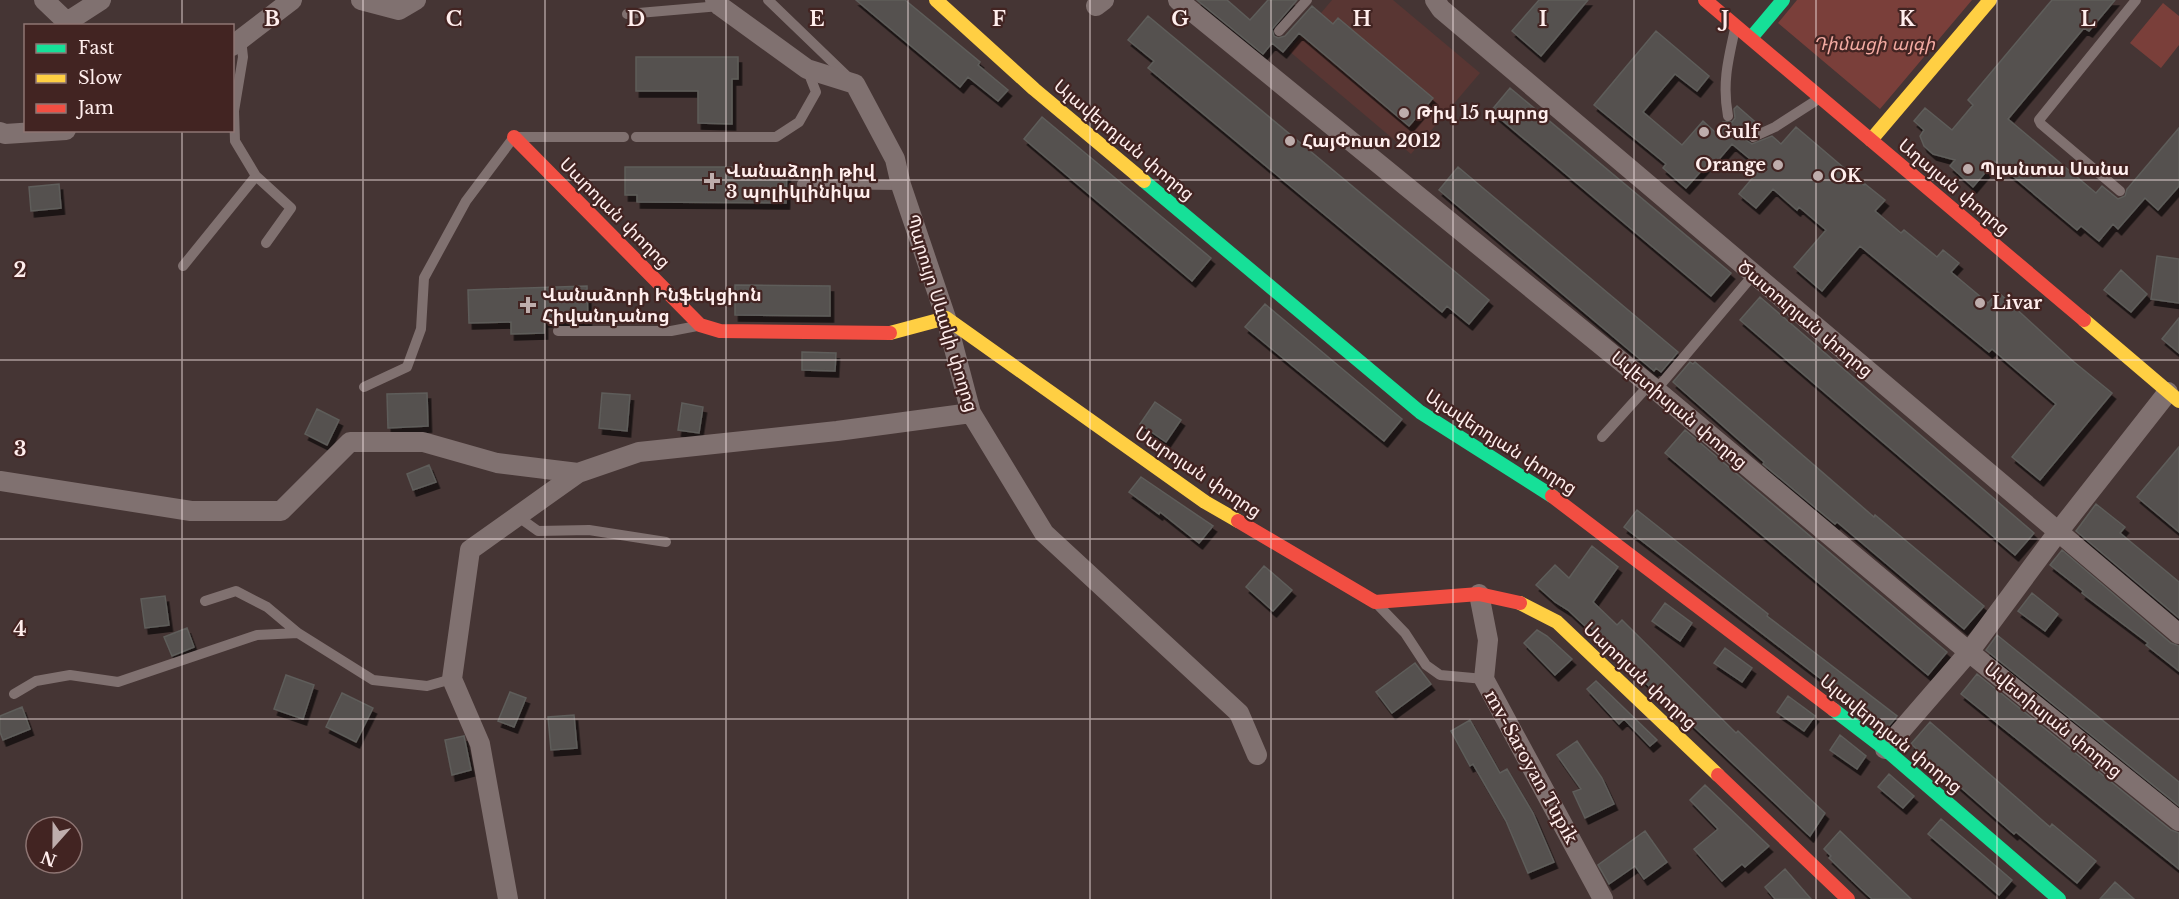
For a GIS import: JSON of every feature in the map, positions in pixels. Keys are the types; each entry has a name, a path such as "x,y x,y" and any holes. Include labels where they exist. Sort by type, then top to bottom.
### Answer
{"street":[{"path":"44,0 67,22 101,0"},
{"path":"237,43 292,0"},
{"path":"361,0 399,10 416,0"},
{"name":"Ալավերդյան փողոց","path":"936,0 1034,89 1420,412 1558,500 1885,749 2059,899"},
{"name":"Ավետիսյան փողոց","path":"1178,0 1653,387 1969,652 2179,821"},
{"name":"Աղայան փողոց","path":"1705,0 2174,397"},
{"path":"1751,39 1783,0"},
{"path":"1871,140 1990,0"},
{"name":"Ծատուրյան փողոց","path":"1438,2 1754,274 2179,634"},
{"path":"718,3 807,69 855,84"},
{"name":"Պարույր Սևակի փողոց","path":"855,84 895,159 901,185 946,318 971,413 1044,533 1239,713 1257,755"},
{"path":"0,132 5,134 36,132"},
{"name":"Սարոյան փողոց","path":"514,136 700,325"},
{"path":"700,325 720,331 887,334 946,318"},
{"name":"Սարոյան փողոց","path":"946,318 1205,502 1375,602 1479,594 1516,602 1557,622 1848,899"},
{"path":"1885,749 1969,652 2058,532 2174,397"},
{"path":"508,899 480,744 452,679 470,550 578,473 639,452 837,431 971,413"},
{"path":"0,481 191,511 281,511 350,442 423,442 497,463 578,473"},
{"name":"mv-Saroyan Tupik","path":"1479,594 1488,640 1484,679 1603,899"}],"lane":[{"path":"768,0 855,84"},
{"path":"1279,31 1307,0"},
{"path":"2121,191 2039,120 2136,0"},
{"path":"627,14 718,3"},
{"path":"1728,116 1724,94 1728,60 1736,25"},
{"path":"237,43 243,57 234,111 234,141 256,176 291,208 266,243"},
{"path":"364,387 407,367 421,329 424,278 466,201 514,136 776,137 800,122 816,92 807,69"},
{"path":"1753,137 1775,127 1820,97"},
{"path":"183,266 256,176"},
{"path":"802,184 901,185"},
{"path":"1602,436 1653,387 1754,274"},
{"path":"558,331 671,331 700,325"},
{"path":"518,516 538,531 589,530 666,542"},
{"path":"205,601 236,591 267,607 298,633 373,680 427,686 452,679"},
{"path":"1375,602 1405,633 1426,665 1440,675 1484,679"},
{"path":"14,693 36,681 70,675 118,682 256,635 298,633"}],"shaded area":[{"name":"Թիվ 15 դպրոց","path":"1332,0 1393,0 1480,73 1411,154 1289,51"}],"green space":[{"name":"Դիմացի այգի","path":"1797,0 1972,0 1880,109 1778,23"},
{"path":"2163,3 2179,16 2179,45 2161,68 2130,43"}],"building":[{"path":"856,0 905,0 980,62 978,65 1008,90 998,101 968,77 960,87"},
{"path":"1197,0 1227,0 1250,20 1268,0 1297,0 1272,29 1274,36 1278,38 1285,36 1312,6 1333,24 1338,18 1433,98 1409,126 1299,33 1283,52 1272,43 1263,54"},
{"path":"1539,0 1588,0 1541,56 1512,31"},
{"path":"2052,0 2115,0 2089,31 2084,28 2008,119 2096,193 2102,186 2118,199 2125,196 2127,189 2179,128 2179,186 2158,210 2145,198 2118,229 2113,224 2099,241 2081,226 2077,230 1995,161 1973,187 1950,166 1955,160 1933,154 1924,146 1920,136 1924,130 1914,121 1925,108 1952,130 1973,105 1968,100"},
{"path":"1148,16 1489,300 1469,324 1447,306 1442,312 1148,68 1154,61 1128,40"},
{"path":"1656,31 1709,76 1697,91 1675,74 1643,112 1682,145 1703,121 1715,132 1723,122 1732,122 1735,118 1734,109 1737,106 1760,126 1747,133 1746,140 1752,144 1772,136 1781,144 1796,127 1885,200 1875,211 1901,233 1904,230 1937,257 1943,250 1959,263 1951,272 1988,303 1998,292 2074,362 2112,393 2040,480 2012,457 2056,404 1992,349 1989,352 1860,246 1822,291 1794,267 1826,230 1799,207 1797,210 1773,189 1756,208 1739,194 1761,168 1732,144 1715,164 1711,160 1686,188 1663,168 1666,164 1594,105"},
{"path":"636,57 738,57 738,79 732,79 732,124 698,123 698,91 636,91"},
{"path":"1510,88 1731,273 1711,296 1491,111"},
{"path":"1042,117 1211,258 1192,281 1024,139"},
{"name":"Վանաձորի թիվ 3 պոլիկլինիկա","path":"625,167 787,167 786,203 637,202 637,195 625,195"},
{"path":"1458,167 1678,352 1661,372 1656,368 1654,371 1439,190"},
{"path":"59,184 61,208 31,211 29,187"},
{"path":"2157,256 2179,259 2179,303 2151,299"},
{"path":"2121,270 2147,294 2131,312 2104,290"},
{"path":"735,285 830,286 830,316 735,315"},
{"name":"Վանաձորի Ինֆեկցիոն Հիվանդանոց","path":"587,286 588,320 544,321 544,333 511,334 511,322 469,323 468,290"},
{"path":"1760,297 2034,533 2015,555 1740,320"},
{"path":"1265,304 1402,419 1384,441 1245,327"},
{"path":"2179,318 2179,353 2162,339"},
{"path":"802,352 836,353 835,371 802,370"},
{"path":"1690,362 1693,364 1695,362 1874,517 1875,515 1984,606 1964,629 1837,522 1835,524 1763,464 1764,462 1673,382"},
{"path":"427,393 428,426 388,428 387,394"},
{"path":"602,393 630,395 627,431 599,428"},
{"path":"1155,402 1181,420 1166,442 1140,424"},
{"path":"682,403 703,407 699,433 678,430"},
{"path":"317,409 339,420 327,445 305,434"},
{"path":"1685,430 1947,652 1928,675 1665,453"},
{"path":"2179,447 2179,532 2137,497"},
{"path":"429,465 436,482 413,490 407,474"},
{"path":"1141,477 1213,526 1199,543 1160,512 1159,514 1129,492"},
{"path":"2096,504 2125,527 2120,533 2179,582 2179,618 2076,531"},
{"path":"1637,510 1768,614 1767,616 1897,716 1893,721 1886,729 1624,527"},
{"path":"1592,546 1618,567 1593,602 1617,625 1622,620 1736,733 1738,731 1825,813 1810,836 1673,707 1671,708 1587,624 1585,626 1536,585 1555,565 1569,578"},
{"path":"2062,550 2171,643 2179,646 2179,671 2146,645 2148,643 2082,593 2083,591 2050,565"},
{"path":"1264,566 1292,590 1273,611 1246,587"},
{"path":"2032,593 2058,614 2045,631 2018,611"},
{"path":"165,596 169,625 145,628 141,599"},
{"path":"1665,603 1692,623 1680,641 1652,621"},
{"path":"187,628 194,647 172,656 164,637"},
{"path":"1537,630 1572,659 1555,675 1524,643"},
{"path":"1997,635 2179,782 2179,806 1986,650"},
{"path":"1725,648 1752,668 1742,682 1714,663"},
{"path":"1415,663 1431,684 1392,713 1376,692"},
{"path":"1977,674 2171,830 2179,833 2179,869 1961,694"},
{"path":"286,675 314,685 303,719 274,709"},
{"path":"1596,681 1657,740 1650,746 1624,719 1619,724 1587,689"},
{"path":"510,692 526,698 514,727 498,721"},
{"path":"342,693 373,708 356,742 326,727"},
{"path":"1788,696 1815,716 1804,731 1777,712"},
{"path":"22,707 30,729 3,740 0,732 0,716"},
{"path":"574,715 577,748 551,750 548,717"},
{"path":"1470,720 1500,773 1507,769 1533,813 1554,862 1528,873 1506,821 1473,764 1470,766 1451,731"},
{"path":"1930,722 2050,827 2052,824 2096,861 2077,883 2016,832 2014,834 1911,744"},
{"path":"1840,735 1866,756 1857,769 1830,750"},
{"path":"464,736 471,770 452,775 445,740"},
{"path":"1577,741 1602,778 1614,804 1585,818 1573,792 1581,789 1557,755"},
{"path":"1889,774 1914,796 1903,808 1878,787"},
{"path":"1705,785 1769,846 1745,867 1742,864 1722,881 1694,849 1718,829 1690,800"},
{"path":"1941,819 2012,880 1999,895 1928,834"},
{"path":"1645,831 1667,862 1644,879 1635,866 1609,884 1598,865"},
{"path":"1840,831 1911,899 1872,899 1858,886 1829,858 1831,856 1824,849"},
{"path":"1785,869 1811,899 1775,899 1765,887"},
{"path":"2115,882 2134,899 2100,899"}],"traffic: fast":[{"path":"1751,38 1783,0"},
{"path":"1144,181 1420,412 1552,496"},
{"path":"1834,710 1885,749 2059,899"}],"traffic: slow":[{"path":"936,0 1034,89 1144,181"},
{"path":"1871,140 1990,0"},
{"path":"890,333 946,318 1205,502 1238,521"},
{"path":"2084,320 2179,401"},
{"path":"1520,603 1557,622 1718,775"}],"traffic: jam":[{"path":"1705,0 2084,320"},
{"path":"514,137 700,325 720,331 890,333"},
{"path":"1552,496 1834,710"},
{"path":"1238,521 1375,602 1479,594 1520,603"},
{"path":"1718,775 1848,899"}],"place":[{"name":"Թիվ 15 դպրոց","path":"1404,113"},
{"name":"Gulf","path":"1704,132"},
{"name":"ՀայՓոստ 2012","path":"1290,141"},
{"name":"Orange","path":"1778,165"},
{"name":"Պլանտա Սանա","path":"1968,169"},
{"name":"OK","path":"1818,176"},
{"name":"Վանաձորի թիվ 3 պոլիկլինիկա","path":"712,181"},
{"name":"Livar","path":"1980,303"},
{"name":"Վանաձորի Ինֆեկցիոն Հիվանդանոց","path":"528,305"}]}
